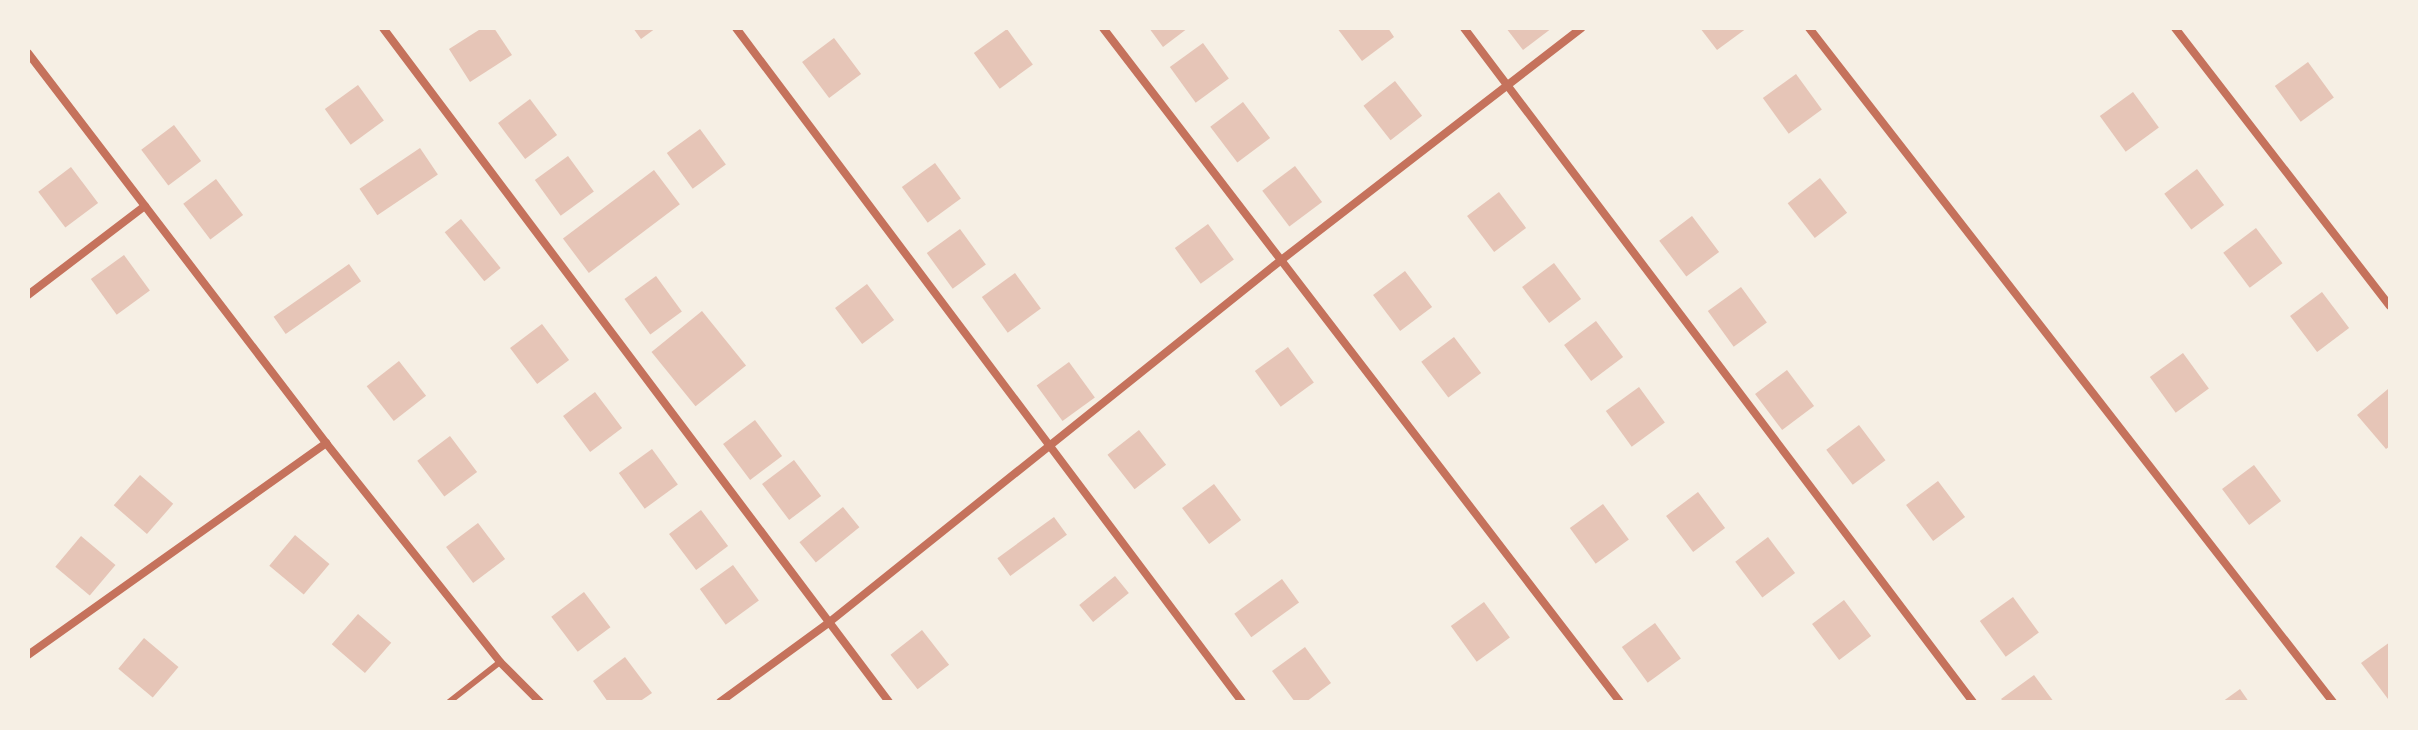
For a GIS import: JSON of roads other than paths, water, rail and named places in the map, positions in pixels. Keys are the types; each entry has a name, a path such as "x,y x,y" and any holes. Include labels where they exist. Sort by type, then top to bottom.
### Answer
{"street":[{"path":"383,28 827,624 889,702"},
{"path":"736,28 1048,448 1242,702"},
{"path":"1103,28 1620,702"},
{"path":"1464,28 1973,702"},
{"path":"720,702 827,624 1280,261 1582,28"},
{"path":"1809,28 2333,702"},
{"path":"2175,28 2390,306"},
{"path":"28,53 326,443 500,662 540,702"},
{"path":"28,295 145,206"},
{"path":"28,655 326,443"}],"lane":[{"path":"449,702 500,662"}]}
